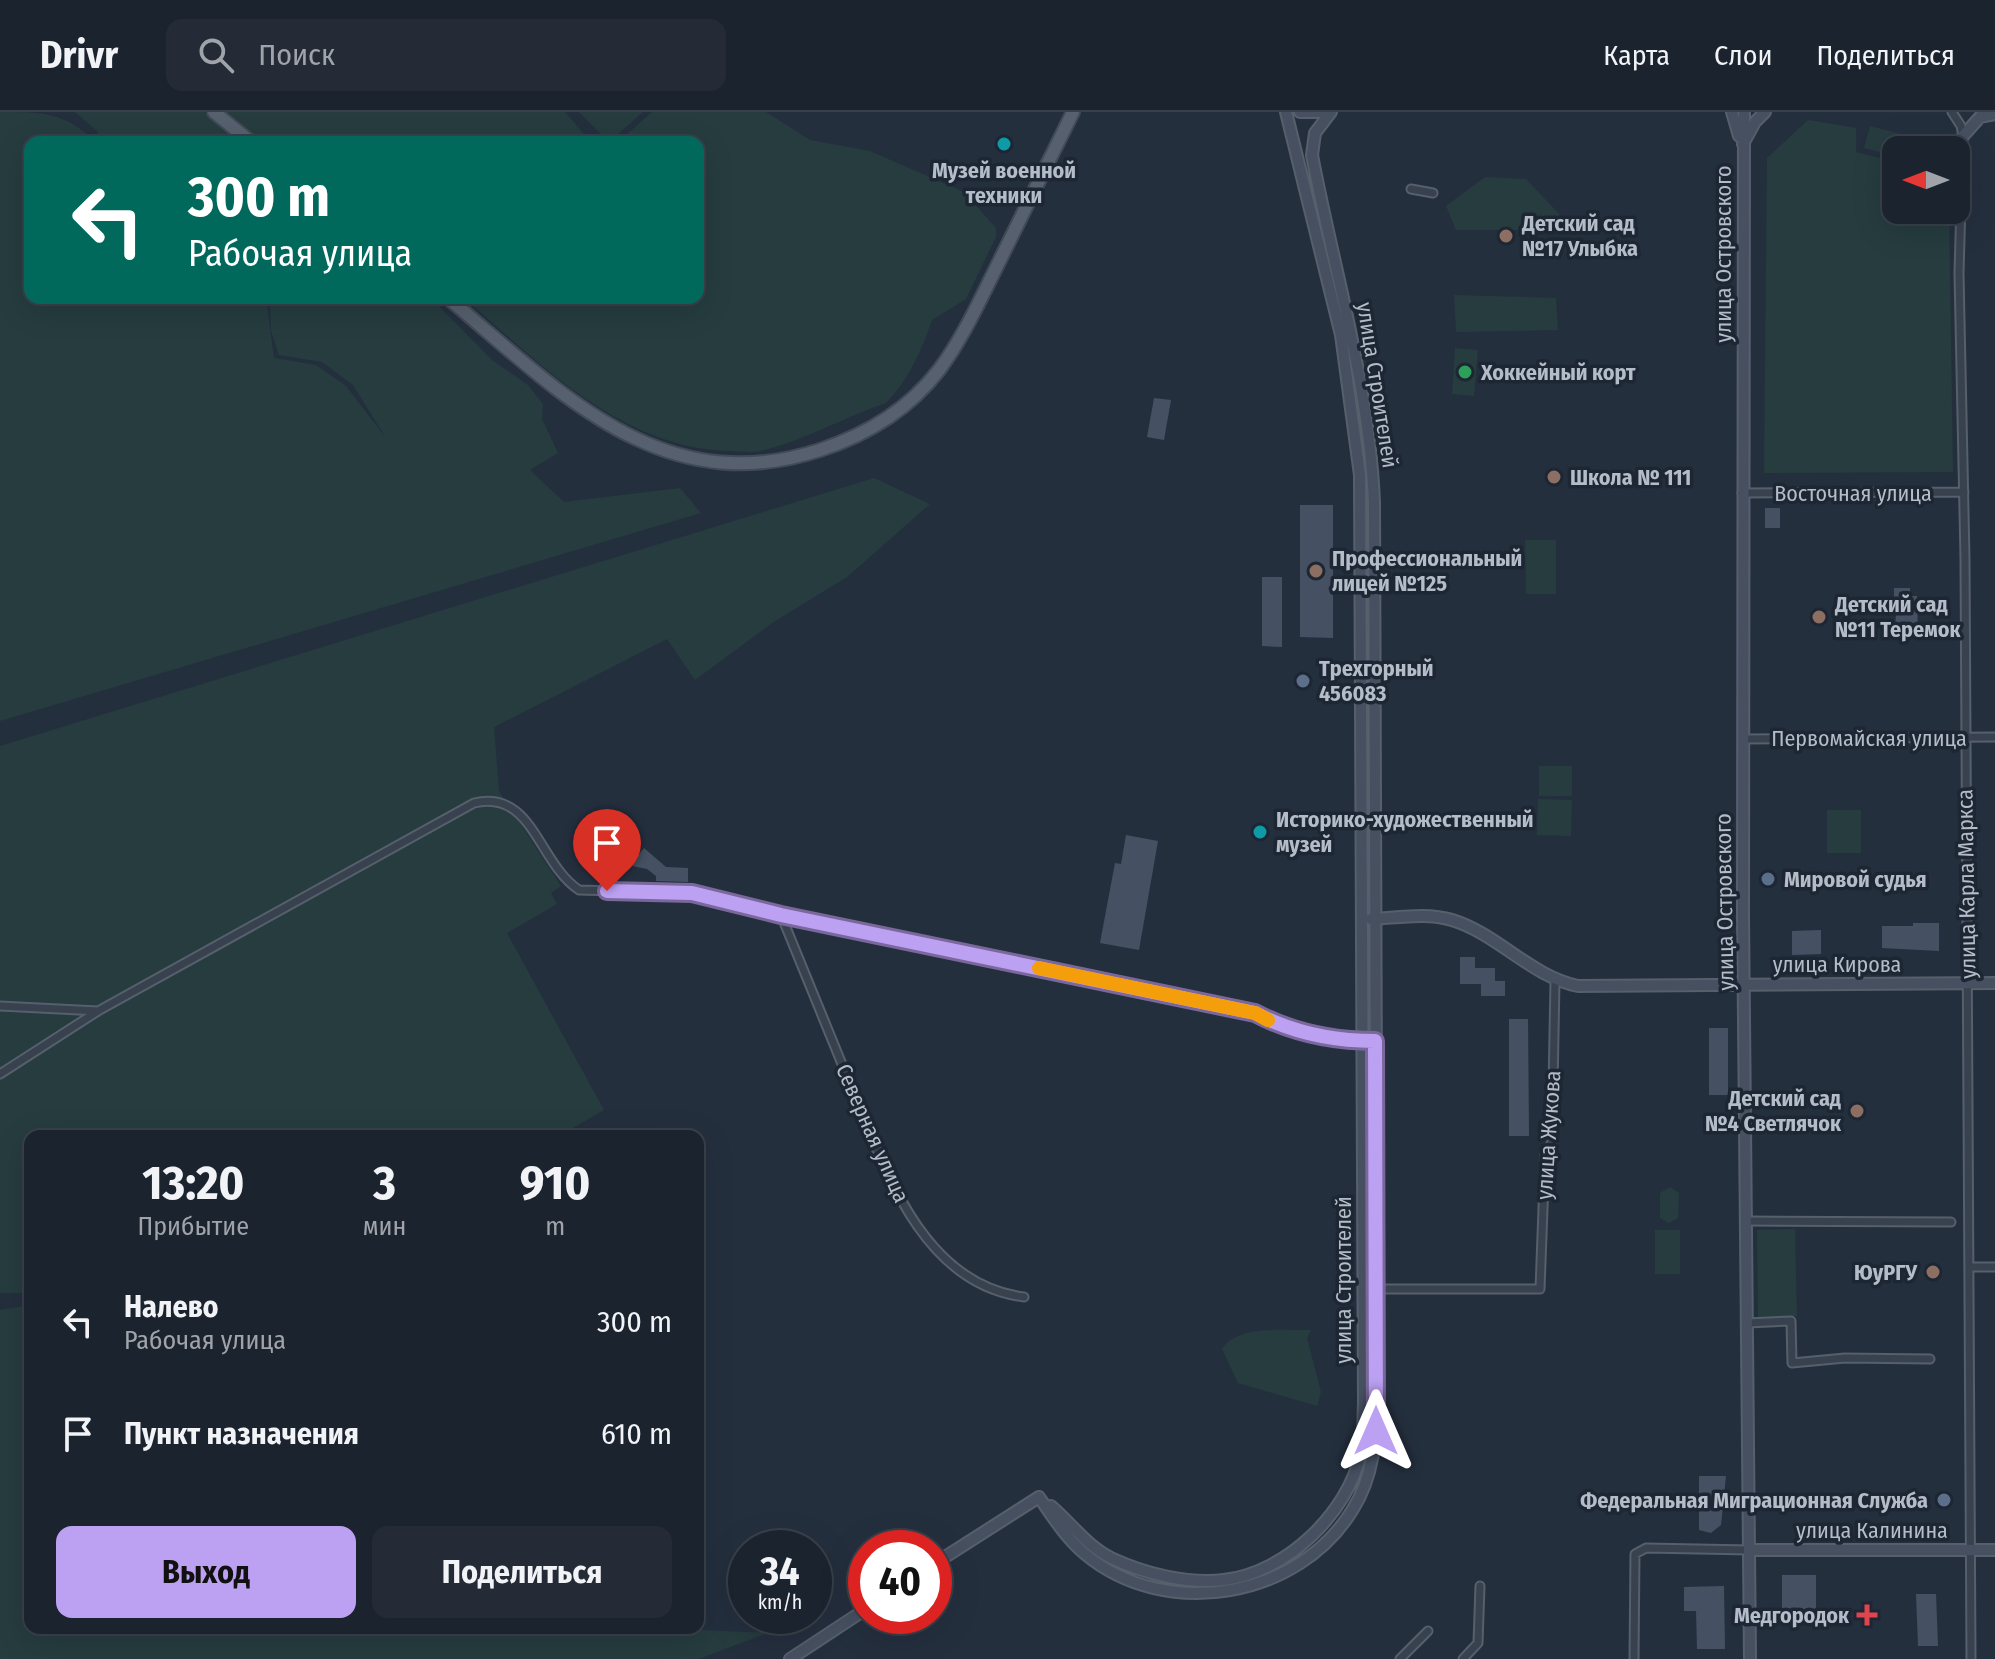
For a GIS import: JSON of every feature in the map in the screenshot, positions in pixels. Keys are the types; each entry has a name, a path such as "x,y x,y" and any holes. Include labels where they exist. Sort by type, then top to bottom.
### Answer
{"main road":[{"path":"214,112 244,136"},
{"path":"455,304 555,388 628,437 678,456 716,463 765,464 798,457 845,441 874,426 907,404 933,378 974,312 1073,112"}],"street":[{"name":"улица Строителей","path":"1039,1497 1091,1545 1111,1558 1188,1580 1241,1576 1278,1560 1322,1526 1346,1492 1360,1455 1363,1434 1363,1289 1361,531 1358,443 1341,335 1286,112"},
{"path":"1300,112 1330,112"},
{"name":"улица Строителей","path":"1039,1497 1066,1536 1087,1556 1125,1576 1185,1593 1234,1592 1274,1578 1316,1552 1354,1509 1375,1448 1373,473 1353,332 1312,155 1315,133 1330,112"},
{"path":"1732,112 1742,145"},
{"path":"1742,145 1744,112"},
{"path":"1742,145 1755,122 1765,112"},
{"name":"улица Карла Маркса","path":"1952,112 1963,136"},
{"path":"1982,112 1995,114"},
{"path":"1963,136 1980,117 1995,114"},
{"name":"улица Островского","path":"1742,145 1750,1659"},
{"path":"1411,189 1433,193"},
{"name":"улица Карла Маркса","path":"1960,224 1971,1659"},
{"name":"Восточная улица","path":"1742,493 1964,492"},
{"name":"Первомайская улица","path":"1744,739 1995,737"},
{"path":"0,1074 98,1011 474,803 499,800 516,808 566,881 579,890 692,893 781,915 1255,1013 1294,1031 1375,1041"},
{"name":"Северная улица","path":"781,915 896,1194 954,1268 1006,1295 1024,1297"},
{"name":"улица Кирова","path":"1361,918 1450,919 1472,928 1555,981 1578,986 1995,983"},
{"name":"улица Жукова","path":"1376,1288 1540,1289 1545,1155 1552,1142 1555,981"},
{"path":"0,1006 98,1011"},
{"path":"1749,1221 1951,1222"},
{"path":"1969,1267 1995,1267"},
{"path":"1363,1289 1376,1288"},
{"path":"1747,1323 1791,1321 1792,1363 1858,1357 1930,1359"},
{"path":"952,1553 1039,1497"},
{"path":"1634,1659 1635,1554 1646,1548 1750,1550"},
{"name":"улица Калинина","path":"1750,1550 1995,1550"},
{"path":"1185,1593 1188,1580"},
{"path":"1463,1659 1478,1643 1480,1586"},
{"path":"790,1659 848,1621"},
{"path":"1400,1659 1428,1631"}],"green space":[{"path":"0,112 58,117 87,134 24,136 24,304 267,304 274,358 316,365 346,386 386,438 353,385 322,362 279,355 271,331 270,304 437,304 492,360 528,385 543,404 542,419 558,453 530,470 564,502 680,488 701,513 0,721"},
{"path":"75,112 204,112 234,136 97,136 98,132"},
{"path":"226,112 565,112 586,136 256,136"},
{"path":"579,112 643,112 616,136 603,136"},
{"path":"652,112 766,112 810,140 870,151 964,192 996,228 996,237 966,299 932,320 914,364 886,403 760,451 691,447 654,436 585,398 553,375 471,304 704,304 704,136 625,136"},
{"path":"1808,120 1856,128 1856,152 1882,158 1882,224 1949,224 1953,472 1764,473 1767,158"},
{"path":"1870,126 1909,136 1882,136 1882,152 1864,148"},
{"path":"1485,177 1526,179 1561,216 1563,230 1456,230 1446,206"},
{"path":"1454,295 1556,298 1558,330 1456,332"},
{"name":"Хоккейный корт","path":"1455,348 1478,350 1474,396 1452,394"},
{"path":"874,478 930,504 847,577 772,623 695,680 667,639 494,727 499,791 561,886 551,893 557,904 507,933 604,1110 569,1130 24,1130 24,1293 0,1293 0,746"},
{"path":"1525,540 1556,540 1556,594 1526,594"},
{"path":"1539,766 1572,766 1572,796 1539,796"},
{"path":"1538,799 1572,800 1571,836 1537,835"},
{"path":"1827,810 1861,810 1861,853 1827,853"},
{"path":"1670,1187 1679,1193 1678,1218 1669,1223 1660,1218 1660,1193"},
{"path":"1795,1229 1797,1316 1758,1318 1757,1230"},
{"path":"1655,1230 1680,1230 1680,1274 1655,1274"},
{"path":"24,1306 24,1634 704,1634 704,1630 764,1634 699,1659 0,1659 0,1310"},
{"path":"1311,1330 1307,1338 1321,1392 1317,1406 1238,1383 1222,1349 1229,1341 1250,1332"}],"building":[{"path":"1154,398 1171,400 1164,440 1147,437"},
{"name":"Профессиональный лицей №125","path":"1300,505 1333,505 1333,638 1300,637"},
{"path":"1765,508 1780,508 1780,528 1765,528"},
{"name":"Профессиональный лицей №125","path":"1262,577 1282,577 1282,647 1262,646"},
{"path":"1894,588 1910,588 1910,596 1917,596 1918,633 1911,633 1912,639 1894,640 1897,602 1894,602"},
{"path":"1126,835 1158,841 1139,950 1100,943 1115,863 1121,864"},
{"path":"629,846 639,854 644,848 666,867 688,868 688,882 656,881 656,876 647,869 632,866 627,871 616,863"},
{"path":"1913,923 1939,923 1939,951 1882,948 1882,926 1913,926"},
{"path":"1821,930 1821,954 1792,955 1792,931"},
{"path":"1460,957 1475,957 1475,968 1495,968 1495,981 1505,981 1505,996 1481,996 1481,984 1460,984"},
{"path":"1509,1019 1528,1019 1529,1136 1509,1136"},
{"path":"1709,1028 1728,1028 1728,1095 1709,1095"},
{"path":"1699,1476 1726,1476 1721,1525 1711,1533 1699,1530"},
{"path":"1782,1575 1816,1575 1816,1612 1782,1612"},
{"path":"1724,1586 1725,1649 1697,1649 1696,1611 1684,1611 1684,1587"},
{"path":"1916,1594 1936,1594 1938,1646 1918,1646"}],"slow traffic":[{"path":"1039,968 1255,1013 1268,1020"}],"place":[{"name":"Музей военной техники","path":"1004,144"},
{"name":"Детский сад №17 Улыбка","path":"1506,236"},
{"name":"Хоккейный корт","path":"1465,372"},
{"name":"Школа № 111","path":"1554,477"},
{"name":"Профессиональный лицей №125","path":"1316,571"},
{"name":"Детский сад №11 Теремок","path":"1819,617"},
{"name":"Трехгорный 456083","path":"1303,681"},
{"name":"Историко-художественный музей","path":"1260,832"},
{"name":"Мировой судья","path":"1768,879"},
{"name":"Детский сад №4 Светлячок","path":"1857,1111"},
{"name":"ЮуРГУ","path":"1933,1272"},
{"name":"Федеральная Миграционная Служба","path":"1944,1500"},
{"name":"Медгородок","path":"1867,1615"}],"route":[{"path":"607,891 692,893 781,915 1255,1013 1294,1031 1348,1041 1375,1041 1376,1431"}]}
